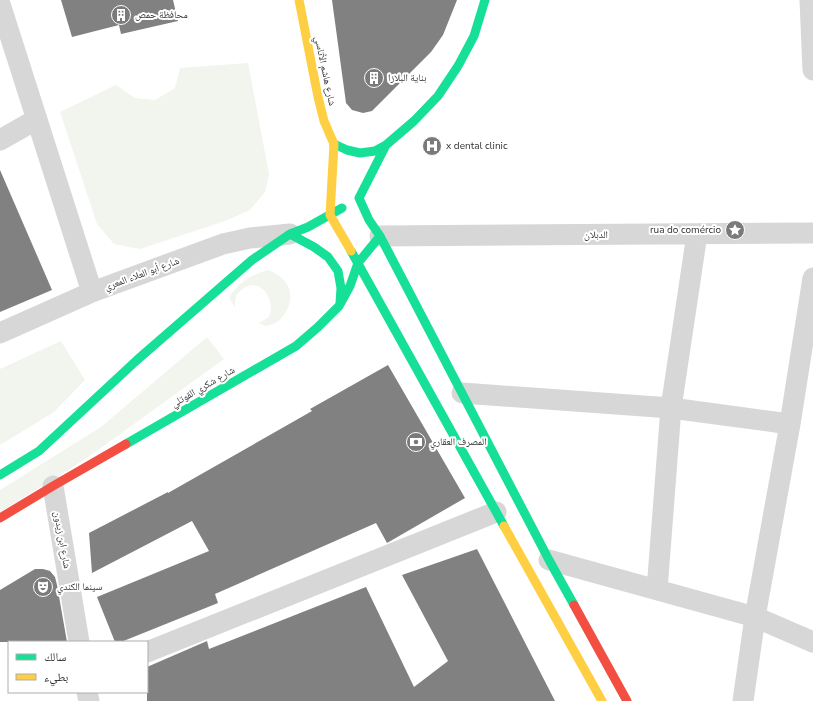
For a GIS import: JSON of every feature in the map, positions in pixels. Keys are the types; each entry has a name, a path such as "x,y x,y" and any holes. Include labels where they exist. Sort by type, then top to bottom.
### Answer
{"main road":[{"name":"شارع هاشم الأتاسي","path":"299,0 318,97 324,121 334,144"},
{"path":"485,0 474,36 458,66 438,96 414,121 386,146 375,151 360,153 347,150 334,144 330,215 602,701"},
{"path":"0,475 39,451 137,360 252,260 290,234 308,227 353,201 376,168 386,146"},
{"path":"353,201 380,236 549,560 627,701"},
{"path":"290,234 314,247 328,257 338,271 341,288 339,306"},
{"name":"شارع شكري القوتلي","path":"0,518 296,346 339,306 350,286 358,263 380,236"}],"street":[{"path":"810,0 813,70"},
{"path":"0,4 92,292"},
{"path":"0,140 37,119"},
{"name":"الدبلان","path":"380,236 813,233"},
{"name":"شارع أبو العلاء المعري","path":"0,333 92,292 223,244 250,238 290,234"},
{"path":"657,590 671,408 697,234"},
{"path":"743,701 755,617 790,424 813,278"},
{"path":"462,393 671,408 790,424"},
{"name":"شارع ابن زيدون","path":"53,486 79,641"},
{"path":"148,652 496,512"},
{"path":"549,560 755,617 813,642"}],"shaded area":[{"path":"248,63 269,174 265,192 250,210 225,221 140,249 114,244 97,224 60,112 116,85 135,98 155,100 175,88 180,68"},
{"path":"268,270 282,278 289,288 290,299 288,309 282,318 274,324 266,326 259,323 269,317 271,309 269,297 263,289 254,285 244,288 236,296 235,307 229,298 236,288 246,280"},
{"path":"207,337 224,359 84,460 0,512 0,490 101,427"},
{"path":"61,341 85,380 54,412 0,445 0,369"}],"building":[{"name":"محافظة حمص","path":"61,0 173,0 178,21 121,34 119,25 72,37"},
{"name":"بناية البلازا","path":"332,0 457,0 443,35 431,52 372,111 363,113 352,110 346,103"},
{"path":"0,170 52,290 0,312"},
{"path":"388,365 465,498 387,543 376,523 215,594 218,603 123,641 115,641 97,597 209,551 192,521 92,573 89,533 168,493 312,411 310,409"},
{"path":"477,549 555,701 147,701 148,667 207,641 209,649 366,587 414,687 448,661 402,575"},
{"path":"35,569 50,571 55,577 57,585 67,641 0,642 0,590"}],"traffic: fast":[{"path":"334,144 347,150 360,153 375,151 386,145 414,121 438,96 458,66 474,36 485,0"},
{"path":"386,145 359,198 369,220 380,236 574,605"},
{"path":"0,475 39,451 137,360 252,260 290,234 308,227 342,208"},
{"path":"290,234 314,247 328,257 338,271 341,288 340,303"},
{"path":"126,444 296,346 339,306 350,286 358,263 380,236"},
{"path":"351,251 504,526"}],"traffic: slow":[{"path":"299,0 318,97 324,121 334,144 330,215 351,251"},
{"path":"504,526 602,701"}],"traffic: jam":[{"path":"0,518 126,444"},
{"path":"574,605 627,701"}],"place":[{"name":"محافظة حمص","path":"121,15"},
{"name":"بناية البلازا","path":"374,78"},
{"name":"x dental clinic","path":"432,146"},
{"name":"rua do comércio","path":"735,230"},
{"name":"المصرف العقاري","path":"416,442"},
{"name":"سينما الكندي","path":"43,587"}]}
